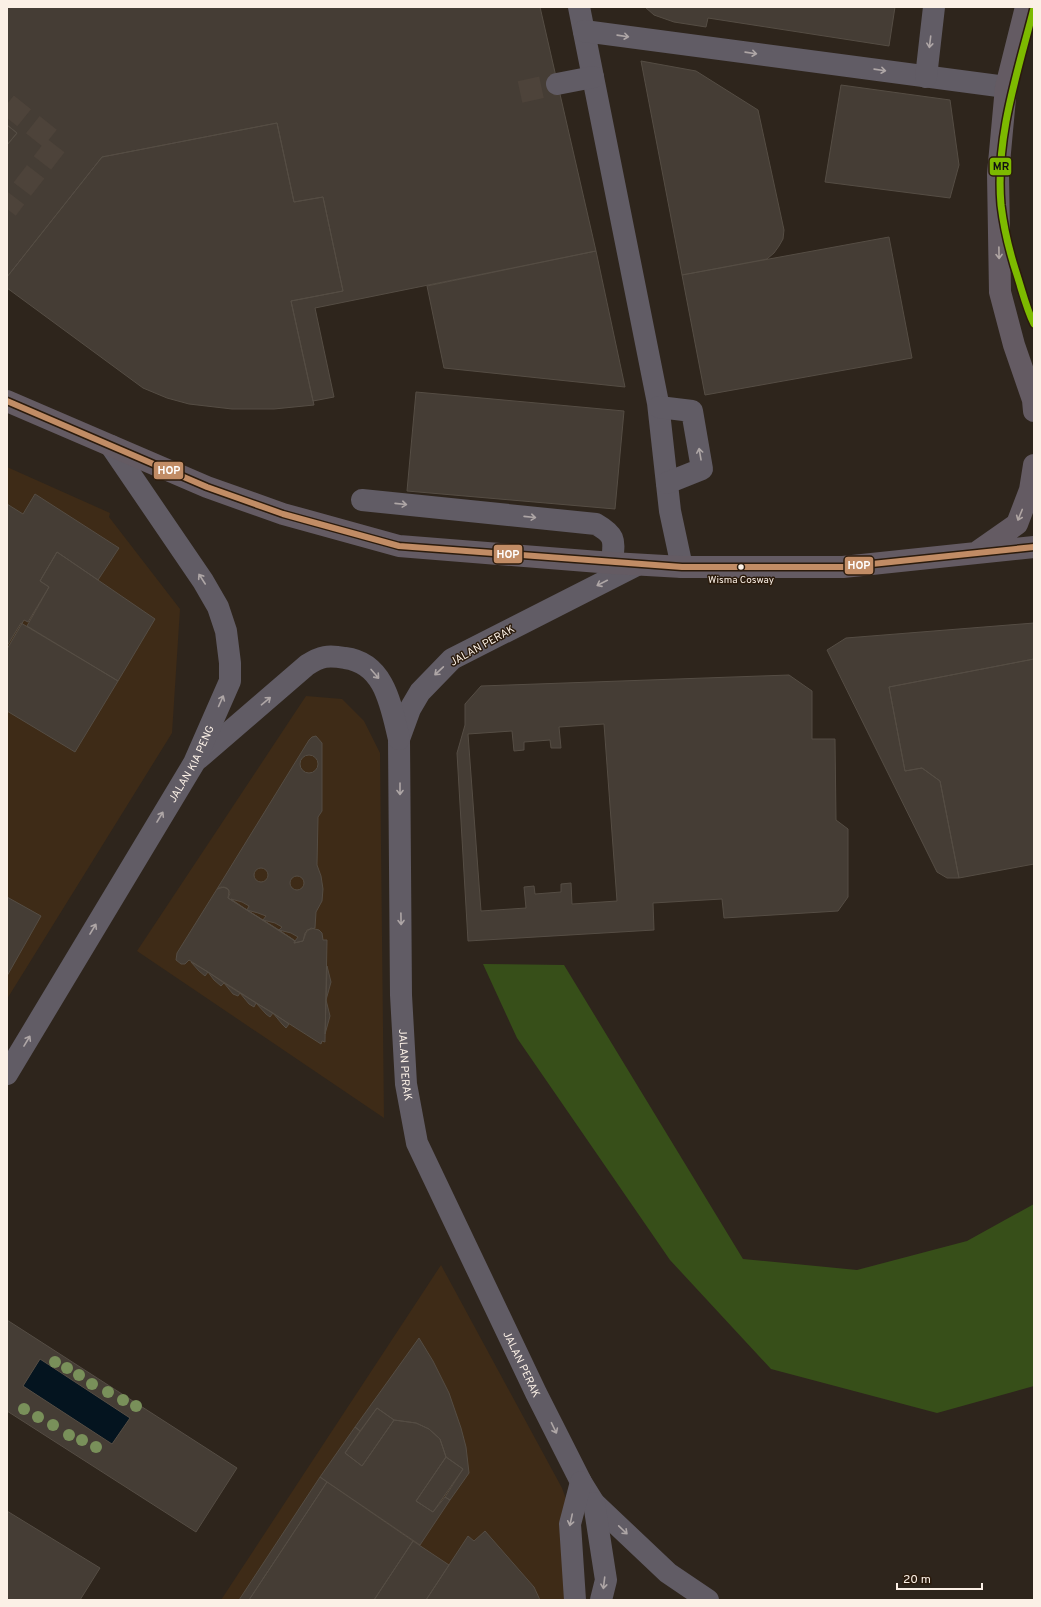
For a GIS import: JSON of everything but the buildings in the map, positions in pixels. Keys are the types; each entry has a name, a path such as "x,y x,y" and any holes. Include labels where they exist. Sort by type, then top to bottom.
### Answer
{"main road":[{"path":"1026,7 1006,86 998,174 1000,292 1014,345 1033,400 1034,411"},
{"path":"7,401 207,488 328,527 400,546 637,565 682,567 843,567 1034,547"},
{"path":"977,553 1017,524 1030,490 1034,465"}],"street":[{"path":"579,7 659,407 670,511 682,567"},
{"path":"926,77 934,7"},
{"path":"584,31 926,77 1006,86"},
{"path":"557,84 593,77"},
{"path":"659,407 692,411 702,469 667,483"},
{"name":"JALAN KIA PENG","path":"7,1074 194,762 230,681 230,663 226,630 218,607 203,581 111,446"},
{"path":"362,500 596,524 609,531 614,541 612,563"},
{"name":"JALAN PERAK","path":"637,565 452,659 420,692 410,709 399,738 402,995 406,1084 417,1143 536,1393 581,1482 594,1503 668,1573 708,1600"},
{"path":"194,762 307,665 320,657 334,656 362,662 376,674 387,693 399,738"},
{"path":"575,1600 570,1524 581,1482"},
{"path":"594,1503 606,1580 601,1600"}],"shaded area":[{"path":"7,467 110,513 109,517 180,609 172,733 7,999"},
{"path":"306,696 342,699 364,721 380,753 384,1118 137,951"},
{"path":"441,1265 562,1488 574,1521 580,1600 221,1600"}],"green space":[{"path":"483,964 564,965 743,1259 857,1270 967,1241 1034,1204 1034,1386 937,1413 771,1369 670,1260 517,1038"}],"water":[{"path":"40,1359 130,1418 112,1444 23,1386"}],"tunnel":[{"path":"520,92 557,84"},
{"path":"7,104 57,144 7,209"}],"transit line":[{"name":"MR","path":"1034,8 1009,105 1001,155 1000,180 1001,205 1012,260 1025,302 1034,324"},
{"name":"HOP","path":"7,401 207,487 283,514 399,546 682,567 843,567 1034,547"}],"place":[{"name":"Wisma Cosway","path":"741,567"}]}
